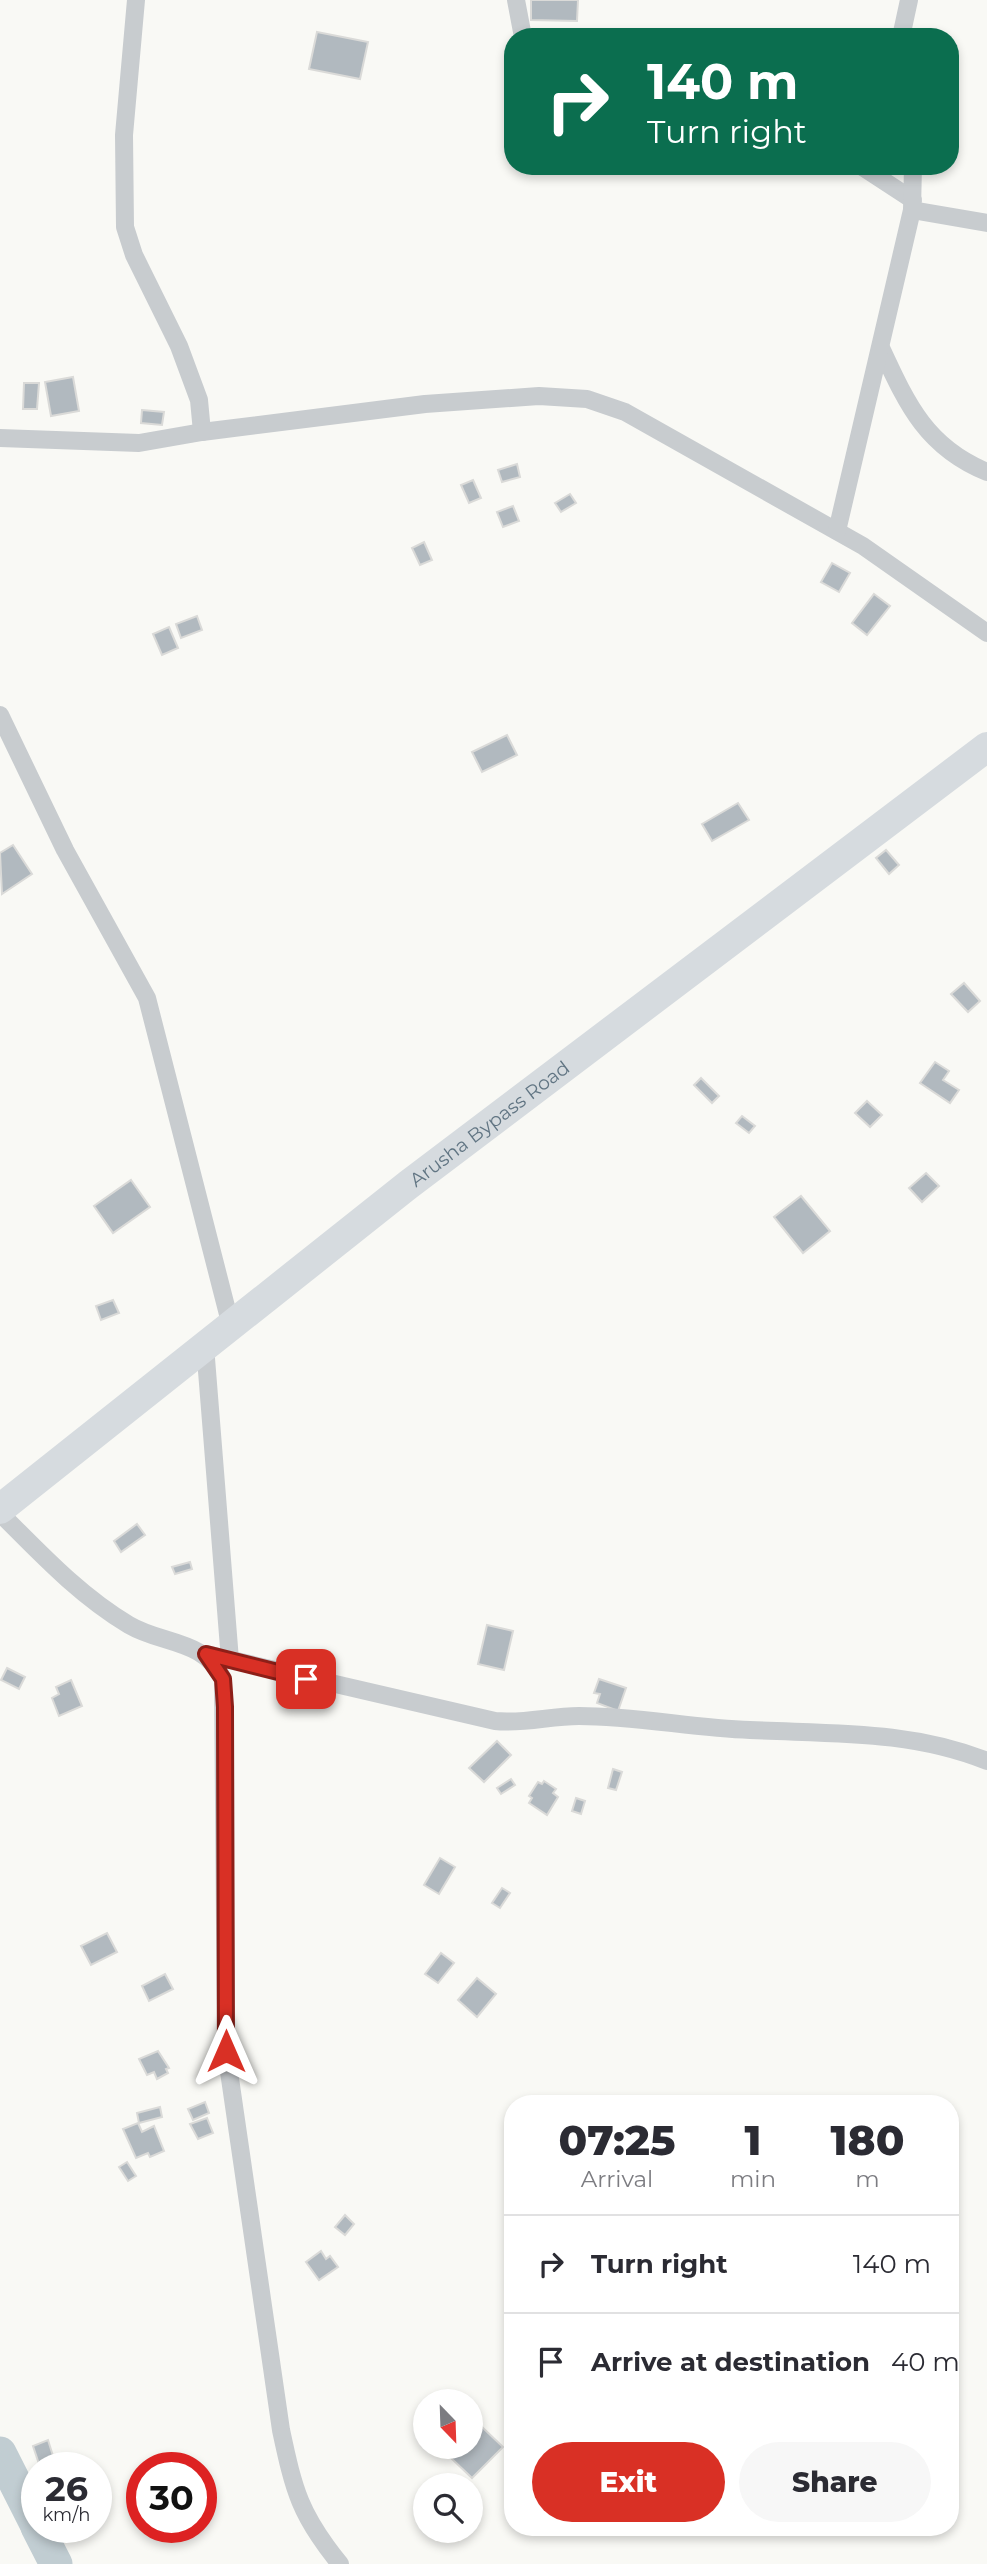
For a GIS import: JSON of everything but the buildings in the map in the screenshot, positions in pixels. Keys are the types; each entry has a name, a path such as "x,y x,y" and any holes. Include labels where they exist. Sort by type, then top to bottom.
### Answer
{"main road":[{"name":"Arusha Bypass Road","path":"0,1511 408,1185 987,747"}],"street":[{"path":"136,0 124,135 125,228 134,255 179,346 199,400 202,432"},
{"path":"516,0 521,28"},
{"path":"903,28 909,0"},
{"path":"873,175 913,205 987,223"},
{"path":"837,531 913,205 913,175"},
{"path":"881,348 908,407 930,434 961,461 987,472"},
{"path":"0,438 139,443 202,432 425,404 539,396 587,399 625,412 863,546 987,633"},
{"path":"0,715 65,850 147,998 230,1326"},
{"path":"205,1346 230,1660"},
{"path":"0,1511 61,1574 96,1603 132,1627 206,1654 495,1721 517,1723 583,1716 750,1730 878,1735 940,1745 987,1761"},
{"path":"206,1654 223,1679 226,2051 242,2169 281,2430 294,2490 314,2532 340,2564"}],"waterway":[{"path":"0,2453 21,2494"},
{"path":"45,2543 56,2564"}],"route":[{"path":"226,2051 225,1707 223,1679 206,1654 306,1679"}]}
